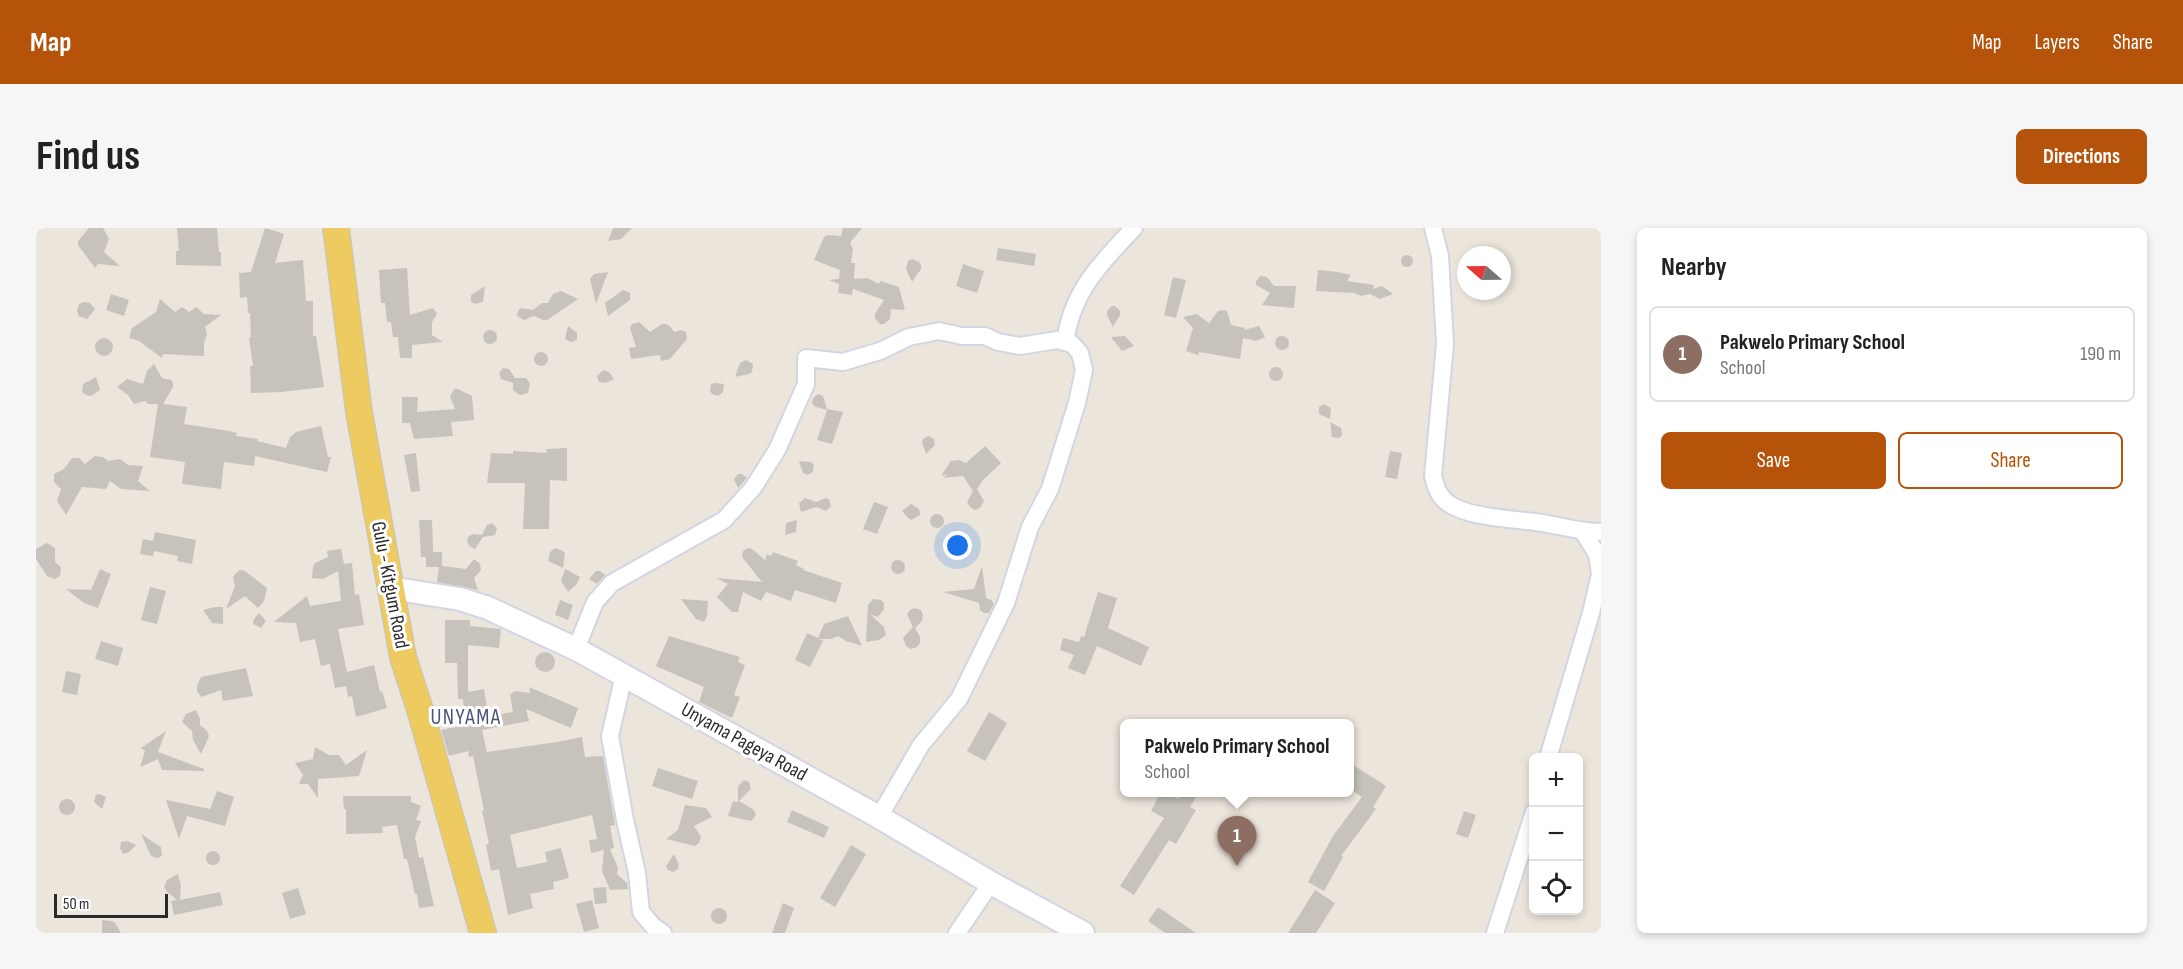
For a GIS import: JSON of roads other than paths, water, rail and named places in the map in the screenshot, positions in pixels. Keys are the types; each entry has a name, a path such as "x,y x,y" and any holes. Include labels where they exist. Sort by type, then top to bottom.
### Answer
{"main road":[{"name":"Gulu - Kitgum Road","path":"336,228 359,412 390,588 399,624 403,657 483,933"}],"street":[{"path":"1065,342 1072,308 1099,265 1134,228"},
{"path":"1433,228 1440,256 1445,344 1433,476 1438,495 1450,505 1471,513 1543,523 1583,532 1601,532"},
{"path":"576,649 595,602 612,583 724,520 753,488 777,450 806,384 806,358 843,362 880,351 909,338 939,331 962,336 985,336 998,342 1020,346 1057,340 1072,344 1080,353 1084,370 1077,403 1050,489 1030,527 1006,603 959,699 921,745 879,817"},
{"path":"1549,753 1591,613 1600,574 1597,554 1583,532"},
{"name":"Unyama Pageya Road","path":"390,588 427,592 470,602 511,617 576,649 1083,933"},
{"path":"624,675 610,736 637,873 641,912 653,926 663,933"},
{"path":"1495,933 1529,825"},
{"path":"957,933 991,883"}],"place":[{"name":"Pakwelo Primary School","path":"1237,866"}],"district":[{"name":"UNYAMA","path":"466,717"}]}
